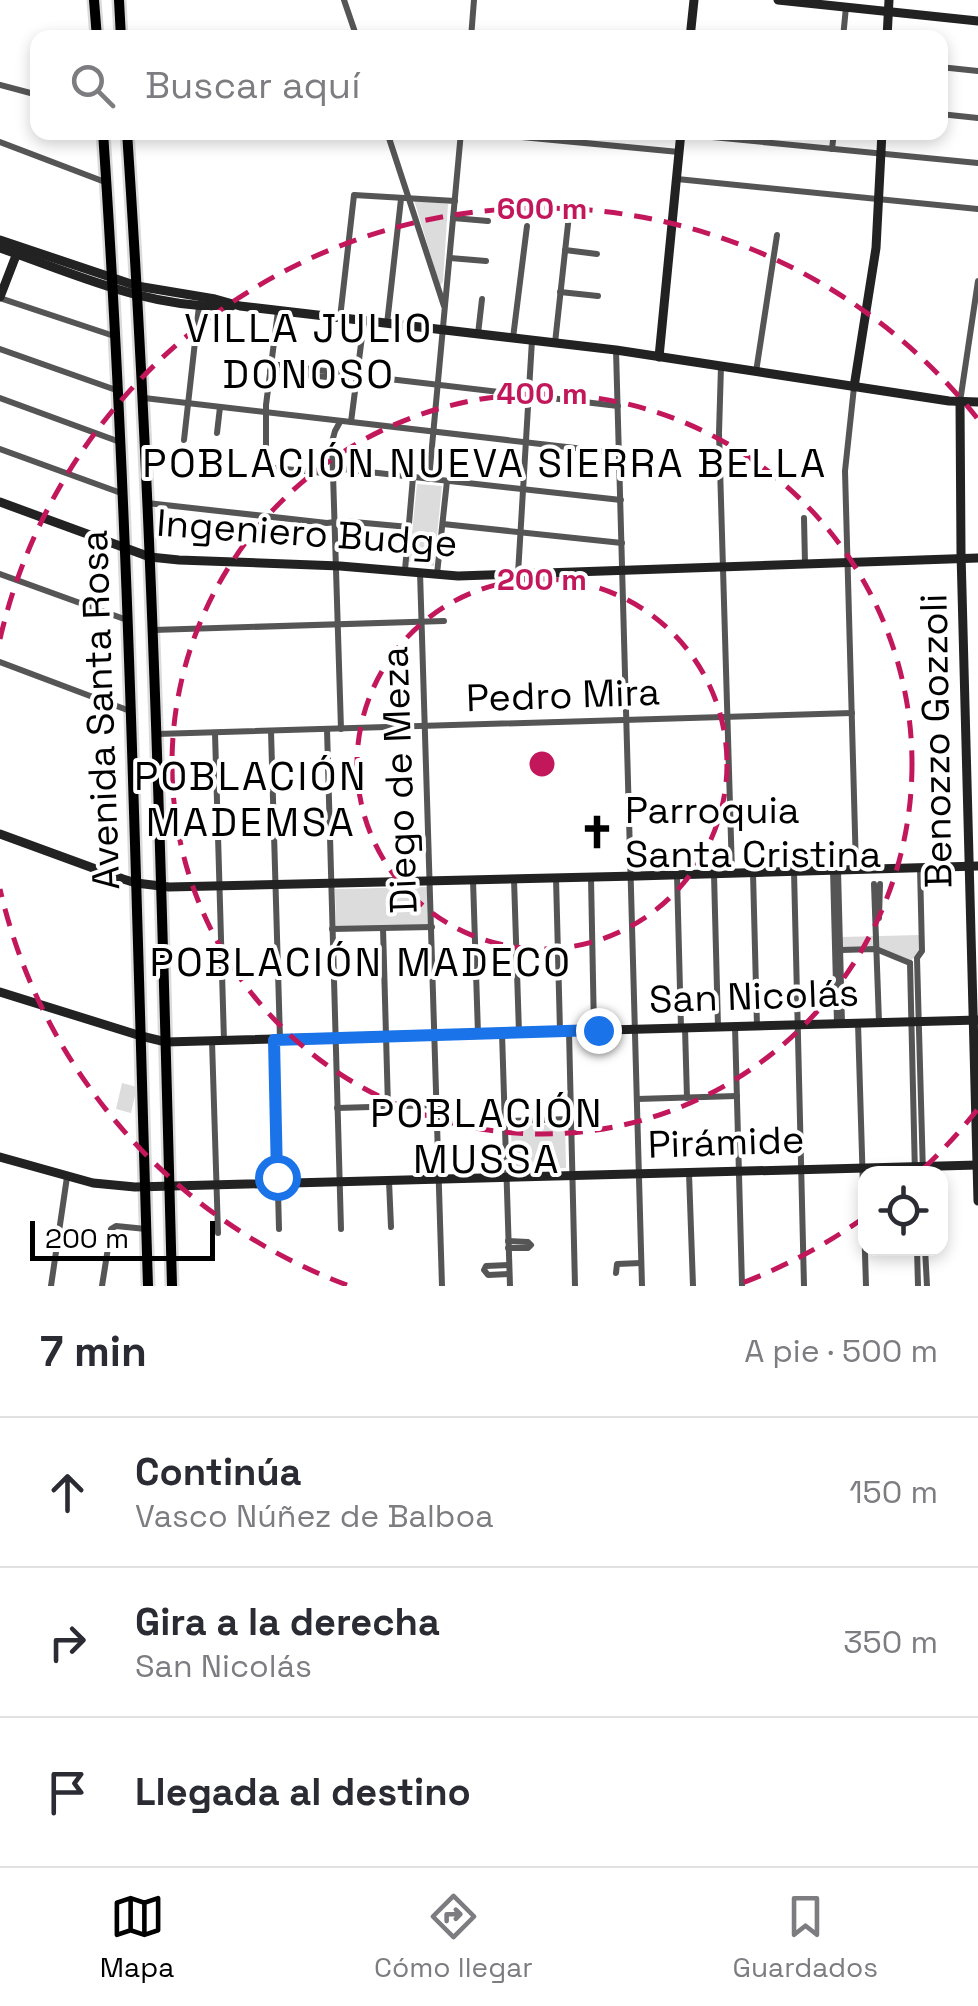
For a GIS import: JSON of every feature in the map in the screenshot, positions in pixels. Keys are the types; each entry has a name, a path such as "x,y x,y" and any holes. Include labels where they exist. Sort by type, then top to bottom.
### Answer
{"main road":[{"path":"94,0 96,30"},
{"path":"119,0 121,30"},
{"name":"Avenida Santa Rosa","path":"103,140 127,620 148,1286"},
{"name":"Avenida Santa Rosa","path":"128,140 148,503 172,1286"}],"street":[{"path":"344,0 354,30"},
{"path":"472,30 474,0"},
{"path":"691,30 694,0"},
{"path":"778,0 846,7 889,6 978,20"},
{"path":"844,30 846,7"},
{"path":"948,69 978,71"},
{"path":"0,85 30,93"},
{"path":"948,115 978,118"},
{"path":"390,140 404,198 446,312"},
{"path":"429,479 461,140"},
{"path":"554,140 679,152"},
{"path":"660,357 680,140"},
{"path":"747,140 978,163"},
{"path":"832,149 833,140"},
{"path":"856,870 845,472 876,248 882,140"},
{"path":"0,142 106,182"},
{"path":"676,179 978,210"},
{"path":"340,318 354,195 455,201"},
{"path":"387,324 404,198"},
{"path":"555,343 569,215"},
{"path":"453,218 488,221"},
{"path":"514,338 527,226"},
{"path":"756,372 777,235"},
{"path":"0,240 138,291 199,306 240,306 616,350 978,405"},
{"path":"0,248 113,282"},
{"path":"565,250 597,254"},
{"path":"17,254 0,297 115,336"},
{"path":"450,258 486,262"},
{"name":"Benozzo Gozzoli","path":"978,281 960,402 978,1200"},
{"path":"138,291 215,299 240,306"},
{"path":"560,292 598,296"},
{"path":"478,334 482,298"},
{"path":"184,440 199,306"},
{"path":"278,311 266,413 266,466 413,477 620,500"},
{"path":"350,422 364,321"},
{"path":"518,574 532,340"},
{"path":"0,348 117,391"},
{"path":"616,350 642,1286"},
{"path":"721,366 722,567 732,874"},
{"path":"271,368 357,375"},
{"path":"333,375 346,380"},
{"path":"388,379 618,406"},
{"path":"0,398 120,442"},
{"path":"143,398 619,454"},
{"path":"218,433 220,408"},
{"path":"340,421 332,438 341,729"},
{"path":"0,449 122,494"},
{"path":"405,570 413,477"},
{"path":"437,574 447,481"},
{"name":"Ingeniero Budge","path":"0,502 150,556 420,571 449,576 978,558"},
{"path":"148,503 408,527"},
{"path":"804,518 805,564"},
{"path":"442,524 622,543"},
{"name":"Diego de Meza","path":"420,571 442,1286"},
{"path":"0,574 127,620"},
{"path":"152,630 444,621"},
{"path":"0,662 130,711"},
{"name":"Pedro Mira","path":"156,734 852,714"},
{"path":"327,729 341,1229"},
{"path":"271,731 278,1229"},
{"path":"215,732 219,886 218,1233"},
{"path":"0,834 136,884 161,887 973,866"},
{"path":"913,960 922,952 920,868"},
{"path":"836,870 839,1023"},
{"path":"836,870 839,1023"},
{"path":"794,872 804,1286"},
{"path":"752,873 757,1026"},
{"path":"714,874 718,1027"},
{"path":"675,875 687,1098"},
{"path":"556,878 571,1119 575,1286"},
{"path":"592,878 596,1030"},
{"path":"473,880 478,1034"},
{"path":"514,880 519,1032"},
{"path":"877,884 880,1022"},
{"path":"332,929 432,927"},
{"path":"383,928 388,1106"},
{"path":"840,950 878,950 913,960"},
{"path":"913,960 919,1166"},
{"name":"San Nicolás","path":"0,992 166,1042 976,1020"},
{"path":"858,1023 862,1166"},
{"path":"735,1026 742,1286"},
{"path":"502,1033 510,1286"},
{"path":"637,1100 737,1096"},
{"path":"338,1108 438,1105"},
{"path":"505,1121 571,1119"},
{"name":"Pirámide","path":"1,1160 114,1186 145,1187 858,1168"},
{"name":"Pirámide","path":"948,1168 978,1165"},
{"path":"689,1173 692,1286"},
{"path":"52,1286 67,1177"},
{"path":"390,1181 391,1227"},
{"path":"102,1286 111,1229 146,1228"},
{"path":"865,1256 866,1286"},
{"path":"917,1256 918,1286"},
{"path":"926,1256 926,1286"},
{"path":"616,1273 618,1264 641,1263"}],"shaded area":[{"path":"414,200 448,204 440,286"},
{"path":"417,484 442,486 434,566 409,562"},
{"path":"427,887 428,925 336,927 335,889"},
{"path":"920,935 920,953 909,962 878,948 842,949 841,937"},
{"path":"122,1083 137,1087 131,1113 116,1109"},
{"path":"565,1124 566,1168 512,1170 511,1126"}],"place":[{"name":"Parroquia Santa Cristina","path":"597,832"}],"district":[{"name":"VILLA JULIO DONOSO","path":"309,351"},
{"name":"POBLACIÓN NUEVA SIERRA BELLA","path":"485,463"},
{"name":"POBLACIÓN MADEMSA","path":"251,799"},
{"name":"POBLACIÓN MADECO","path":"361,962"},
{"name":"POBLACIÓN MUSSA","path":"487,1136"}],"route":[{"path":"277,1177 274,1040 598,1030"}]}
